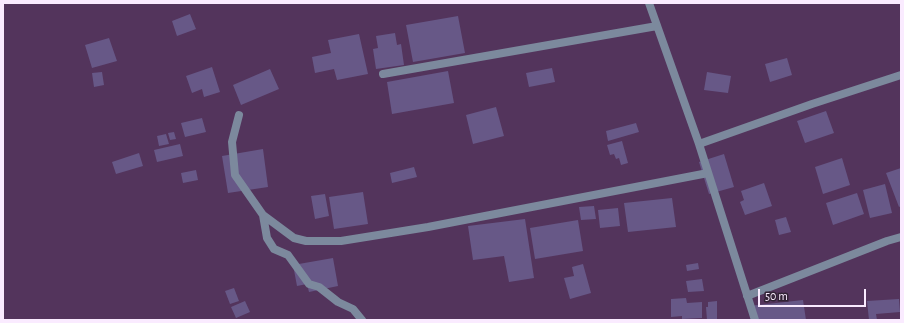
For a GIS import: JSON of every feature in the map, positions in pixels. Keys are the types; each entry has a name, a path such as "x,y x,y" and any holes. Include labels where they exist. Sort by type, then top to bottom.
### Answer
{"street":[{"path":"650,3 699,144 755,320"},
{"path":"383,74 657,26"},
{"path":"699,144 812,104 901,75"},
{"path":"239,114 232,142 235,175 263,215 294,238 306,241 341,241 428,227 708,173"},
{"path":"263,215 267,238 274,249 288,256 309,284 319,287 338,302 354,309 362,320"},
{"path":"747,296 887,241 901,237"}],"building":[{"path":"190,14 196,29 177,36 172,21"},
{"path":"458,16 465,53 413,62 406,25"},
{"path":"395,33 397,45 401,44 404,65 376,69 373,49 378,48 376,36"},
{"path":"359,34 368,74 337,80 334,69 315,73 312,57 331,53 328,40"},
{"path":"109,38 117,61 92,68 85,45"},
{"path":"787,58 792,75 770,82 765,64"},
{"path":"212,67 220,92 204,97 202,89 192,93 186,76"},
{"path":"552,68 555,82 529,87 526,73"},
{"path":"270,69 279,89 241,105 233,85"},
{"path":"448,71 454,103 392,114 387,82"},
{"path":"102,72 104,85 94,87 92,73"},
{"path":"707,72 731,76 728,93 704,90"},
{"path":"496,107 504,136 473,144 466,115"},
{"path":"826,111 834,133 805,143 797,121"},
{"path":"202,118 206,132 185,137 181,123"},
{"path":"636,123 639,132 608,141 606,131"},
{"path":"174,132 176,139 170,140 168,133"},
{"path":"166,134 169,144 159,146 157,136"},
{"path":"622,141 628,163 621,165 619,158 616,159 614,154 610,155 607,145"},
{"path":"180,144 183,156 157,162 154,150"},
{"path":"263,149 268,187 228,193 222,156"},
{"path":"139,153 143,166 116,174 112,162"},
{"path":"724,154 734,187 709,194 699,162"},
{"path":"842,158 850,185 823,194 815,167"},
{"path":"414,167 417,177 392,183 390,173"},
{"path":"901,168 901,206 899,207 886,173"},
{"path":"196,170 198,180 183,183 181,173"},
{"path":"764,183 772,206 745,215 740,202 744,200 741,191"},
{"path":"885,184 892,213 870,218 863,190"},
{"path":"363,192 368,224 334,229 329,197"},
{"path":"857,193 864,214 833,225 826,203"},
{"path":"325,194 329,216 315,219 311,196"},
{"path":"672,198 676,227 628,232 624,203"},
{"path":"594,206 596,219 581,220 579,207"},
{"path":"618,208 620,226 600,228 598,210"},
{"path":"786,217 791,232 779,235 775,220"},
{"path":"525,219 534,278 509,282 504,256 473,260 468,226"},
{"path":"578,220 583,251 535,259 530,228"},
{"path":"333,258 338,286 309,292 307,284 297,286 293,265"},
{"path":"698,263 699,269 687,271 686,265"},
{"path":"583,264 591,293 570,299 564,278 574,276 572,267"},
{"path":"702,279 704,291 688,292 686,281"},
{"path":"234,288 239,301 230,304 225,291"},
{"path":"686,298 687,303 702,302 702,318 682,319 682,316 671,317 671,299"},
{"path":"899,299 900,312 876,314 877,320 869,320 867,301"},
{"path":"803,300 806,320 751,320 749,306"},
{"path":"245,301 250,312 236,318 231,307"},
{"path":"717,301 717,320 707,320 706,307 708,307 708,302"}]}
